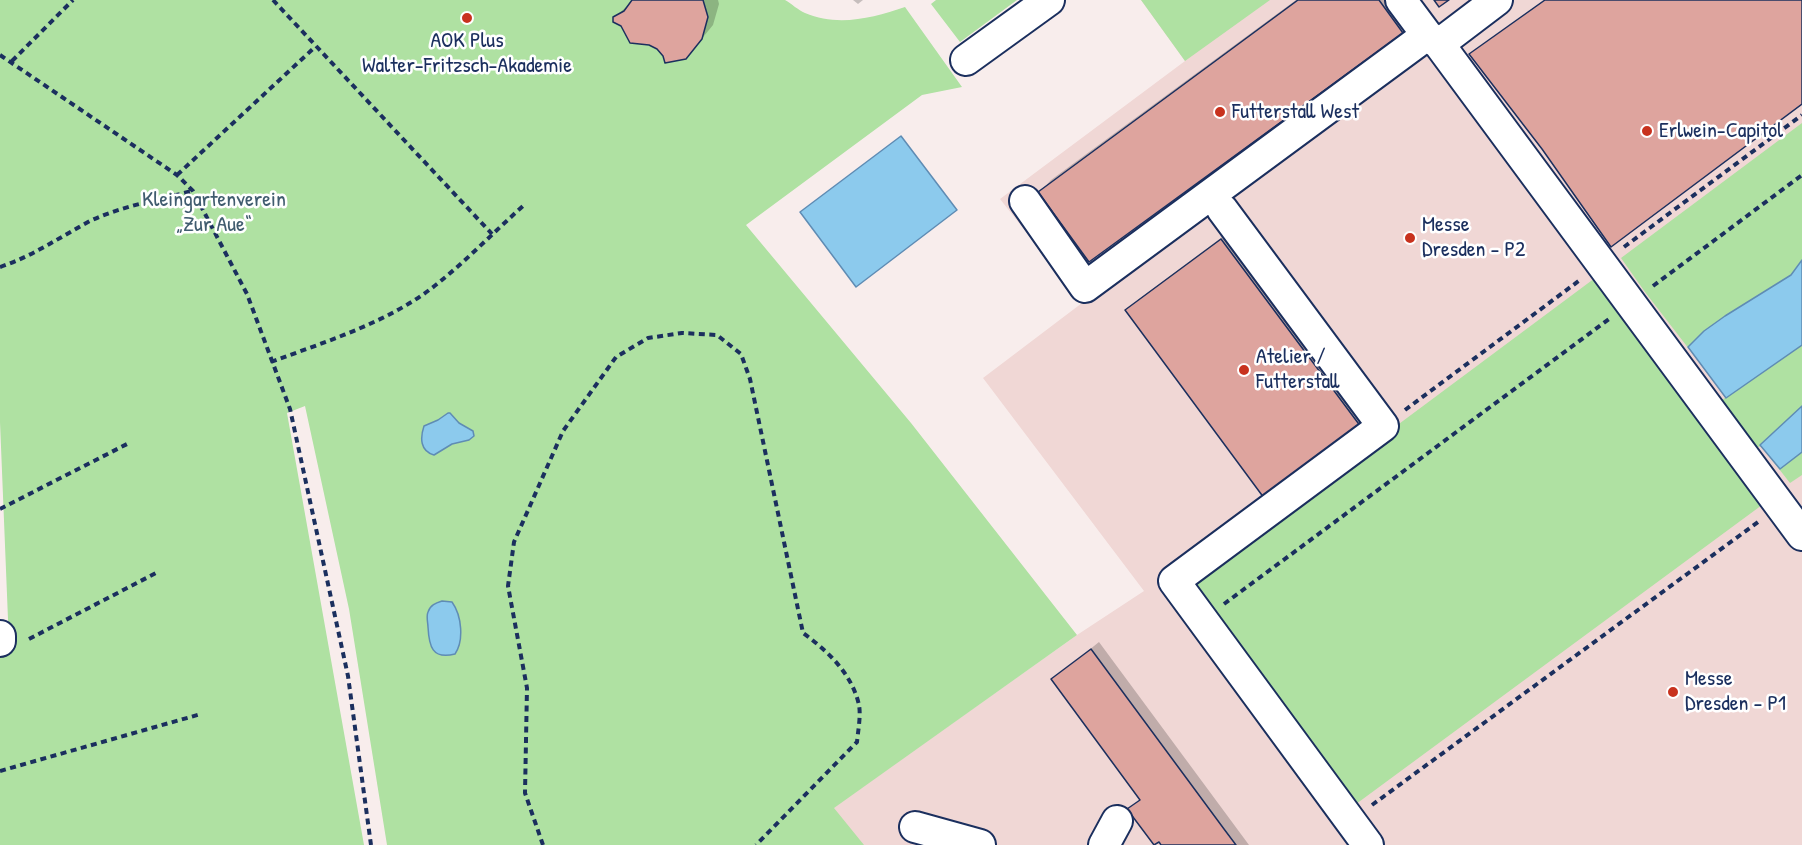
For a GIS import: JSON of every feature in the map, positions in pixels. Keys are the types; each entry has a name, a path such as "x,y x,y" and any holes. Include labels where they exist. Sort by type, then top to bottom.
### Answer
{"lane":[{"path":"966,60 1049,0"},
{"path":"1401,0 1433,39 1631,303 1802,536"},
{"path":"1025,201 1085,287 1433,39 1497,0"},
{"path":"1222,209 1383,426 1174,581 1368,845"},
{"path":"0,636 0,641"},
{"path":"915,827 980,845"}],"path":[{"path":"12,61 73,0"},
{"path":"273,0 492,234"},
{"path":"177,175 315,46"},
{"path":"0,54 177,175 193,190 247,294 290,409 348,676 371,845"},
{"path":"1203,620 1802,176"},
{"path":"0,267 22,260 92,221 126,208 193,190"},
{"path":"271,362 331,340 393,312 436,285 523,206"},
{"path":"543,845 525,793 527,688 508,586 514,542 563,430 616,357 648,338 682,333 717,335 741,354 750,379 803,633 824,648 850,682 860,707 857,742 756,845"},
{"path":"0,509 129,443"},
{"path":"1350,822 1780,506"},
{"path":"0,641 15,646 156,573"},
{"path":"0,771 201,714"}],"shaded area":[{"path":"1141,0 1802,0 1802,845 795,845 796,834 1077,635 1144,591 983,378 1082,303 1000,199 1185,61"}],"green space":[{"name":"Kleingartenverein „Zur Aue“","path":"0,0 785,0 805,13 830,20 881,15 905,7 962,87 922,95 746,225 911,423 1077,635 834,808 864,845 387,845 349,609 305,406 287,413 364,845 0,845 0,649 9,644 0,422"},
{"path":"936,0 1017,0 960,42 931,4"},
{"path":"1141,0 1270,0 1185,61"},
{"path":"1802,123 1802,475 1790,483 1761,446 1756,448 1721,401 1726,397 1621,258"},
{"path":"1595,278 1762,505 1352,807 1191,589 1192,578"}],"water":[{"path":"901,136 957,210 856,287 800,212"},
{"path":"1802,260 1802,345 1726,398 1688,347 1704,331 1725,316 1791,275"},
{"path":"1802,406 1802,452 1780,469 1760,445"},
{"path":"448,413 473,431 474,436 469,440 452,444 434,455 429,453 422,443 424,426"},
{"path":"442,601 452,602 458,614 461,636 455,654 441,655 433,650 431,645 427,614 434,605"}],"building":[{"path":"632,0 703,0 708,17 702,39 686,59 665,63 657,49 649,45 630,43 621,26 613,22 613,17 624,11"},
{"name":"Futterstall West","path":"1298,0 1379,0 1403,33 1089,262 1038,192"},
{"path":"1434,0 1449,0 1439,7"},
{"name":"Erlwein-Capitol","path":"1545,0 1802,0 1802,104 1611,247 1542,149 1469,54"},
{"name":"Atelier / Futterstall","path":"1221,239 1364,431 1267,502 1125,310"},
{"path":"1091,649 1236,845 1161,845 1159,842 1154,845 1127,809 1140,800 1051,679"}],"place":[{"name":"AOK Plus Walter-Fritzsch-Akademie","path":"467,18"},
{"name":"Futterstall West","path":"1220,112"},
{"name":"Erlwein-Capitol","path":"1647,131"},
{"name":"Messe Dresden - P2","path":"1410,238"},
{"name":"Atelier / Futterstall","path":"1244,370"},
{"name":"Messe Dresden - P1","path":"1673,692"}]}
